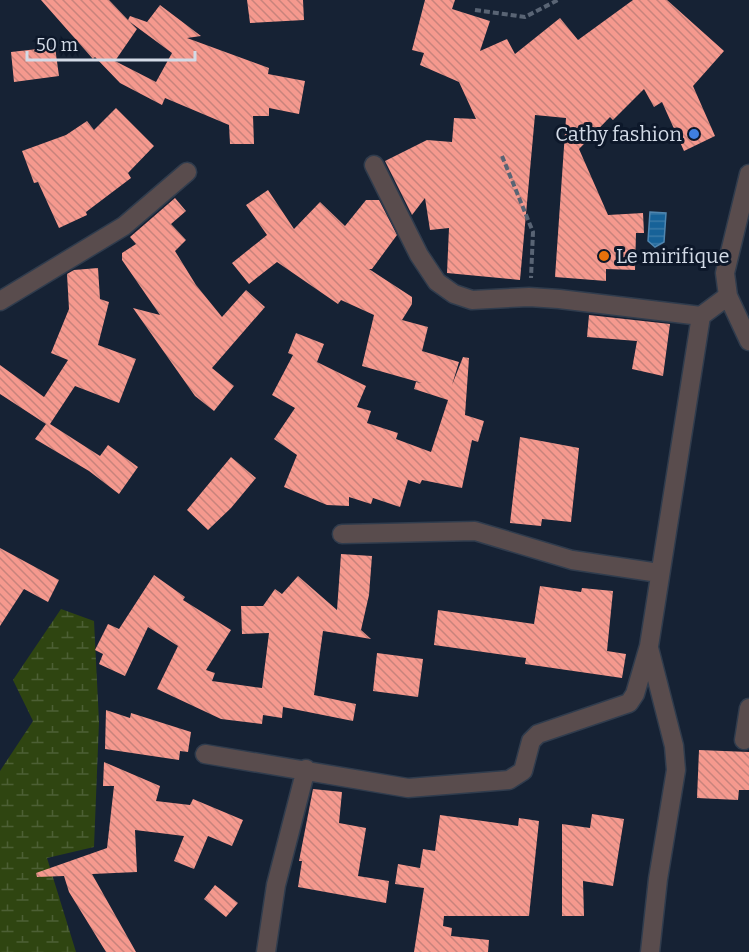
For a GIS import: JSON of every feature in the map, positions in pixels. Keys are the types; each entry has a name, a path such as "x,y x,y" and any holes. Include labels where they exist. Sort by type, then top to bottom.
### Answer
{"street":[{"path":"374,165 419,255 437,282 454,294 472,300 529,297 701,316 728,297"},
{"path":"0,301 124,226 187,172"},
{"path":"749,174 725,273 728,297 749,341"},
{"path":"205,754 306,769 408,788 509,780 523,771 531,741 538,734 629,703 635,694 649,646 701,316"},
{"path":"342,534 475,531 572,560 659,573"},
{"path":"649,646 674,746 676,770 658,879 650,952"},
{"path":"744,740 749,708"},
{"path":"266,952 276,885 306,769"}],"path":[{"path":"475,10 525,17 558,0"},
{"path":"502,156 533,232 529,297"}],"green space":[{"path":"61,609 94,621 99,722 94,847 47,858 76,952 0,952 0,771 33,721 13,680"}],"water":[{"path":"650,212 666,213 664,242 655,247 648,241"}],"building":[{"path":"41,0 109,0 128,20 130,16 147,22 160,5 201,36 187,38 269,68 268,74 305,81 299,114 269,108 269,116 253,116 254,144 230,144 229,125 165,98 162,105 120,83 95,57 93,59","holes":["130,22 172,53 156,82 115,61 137,29"]},
{"path":"247,0 303,0 304,20 250,23"},
{"path":"425,0 455,0 452,9 490,21 480,51 507,39 515,54 560,18 578,40 633,0 667,0 724,51 693,86 715,136 684,151 662,102 654,107 644,89 613,120 610,117 579,149 608,215 643,213 644,233 636,233 635,270 606,269 606,281 555,277 566,118 535,115 520,280 447,273 449,228 430,230 425,198 412,215 385,161 427,140 452,142 454,118 476,119 459,82 420,65 424,53 412,50"},
{"path":"55,47 59,76 14,82 11,52"},
{"path":"116,108 154,146 128,173 131,178 86,212 87,215 59,228 38,182 34,183 22,151 66,135 87,121 94,130"},
{"path":"268,190 294,229 320,202 345,226 366,200 379,200 397,235 372,269 369,269 412,297 412,304 402,320 428,327 422,351 459,362 452,385 463,357 469,358 465,415 484,421 478,442 472,440 462,488 422,480 420,484 408,480 400,507 373,498 371,504 349,497 349,506 327,505 284,487 297,455 274,439 295,408 272,395 293,355 288,353 296,333 324,344 317,362 366,386 357,407 371,411 367,423 398,433 396,439 431,452 448,400 414,389 416,382 422,383 362,366 374,315 341,300 338,304 277,262 249,284 232,263 267,235 246,205"},
{"path":"175,198 186,211 171,224 186,240 175,251 196,285 222,317 246,290 265,307 212,368 234,386 214,411 195,396 133,308 160,315 122,260 122,253 136,244 130,237"},
{"path":"98,268 100,299 109,302 98,345 136,359 119,403 75,386 50,424 100,456 108,445 138,467 119,494 89,471 35,439 46,424 0,394 0,365 44,397 68,360 51,353 69,309 67,274 74,270"},
{"path":"589,315 670,324 663,376 632,369 637,341 587,337"},
{"path":"520,437 579,448 571,522 542,519 541,526 510,523"},
{"path":"231,457 256,478 231,508 208,530 187,510"},
{"path":"0,548 59,580 48,602 24,589 0,626"},
{"path":"341,554 372,556 369,595 361,630 371,639 323,631 314,695 356,704 353,721 283,707 282,718 263,715 262,724 221,719 157,689 178,646 148,627 125,676 99,664 103,654 95,650 108,624 119,629 154,575 185,597 183,600 231,630 206,670 215,673 212,681 262,688 269,633 242,634 241,606 263,606 275,589 282,594 298,576 337,610"},
{"path":"540,586 581,592 582,588 613,591 607,651 626,654 622,678 525,664 526,658 434,645 438,610 534,624"},
{"path":"377,653 423,659 418,697 373,691"},
{"path":"106,710 130,718 131,713 191,732 188,752 180,751 179,760 105,749"},
{"path":"699,750 749,752 749,790 739,790 738,800 697,798"},
{"path":"104,762 160,786 156,801 190,805 193,799 243,820 232,846 208,836 194,869 174,861 184,836 135,830 137,872 92,874 136,952 106,952 69,892 64,876 37,877 36,873 107,848 114,786 103,786"},
{"path":"313,789 342,792 339,823 366,828 358,876 389,881 386,903 298,887 302,861 299,861"},
{"path":"592,814 624,819 613,886 583,881 584,916 562,916 562,824 590,828"},
{"path":"440,815 518,826 519,818 539,821 529,916 444,916 443,926 452,928 451,936 489,940 488,952 414,952 424,888 395,884 398,864 420,868 423,849 435,851"},
{"path":"215,885 238,903 226,917 204,899"}],"place":[{"name":"Cathy fashion","path":"694,134"},
{"name":"Le mirifique","path":"604,256"}]}
